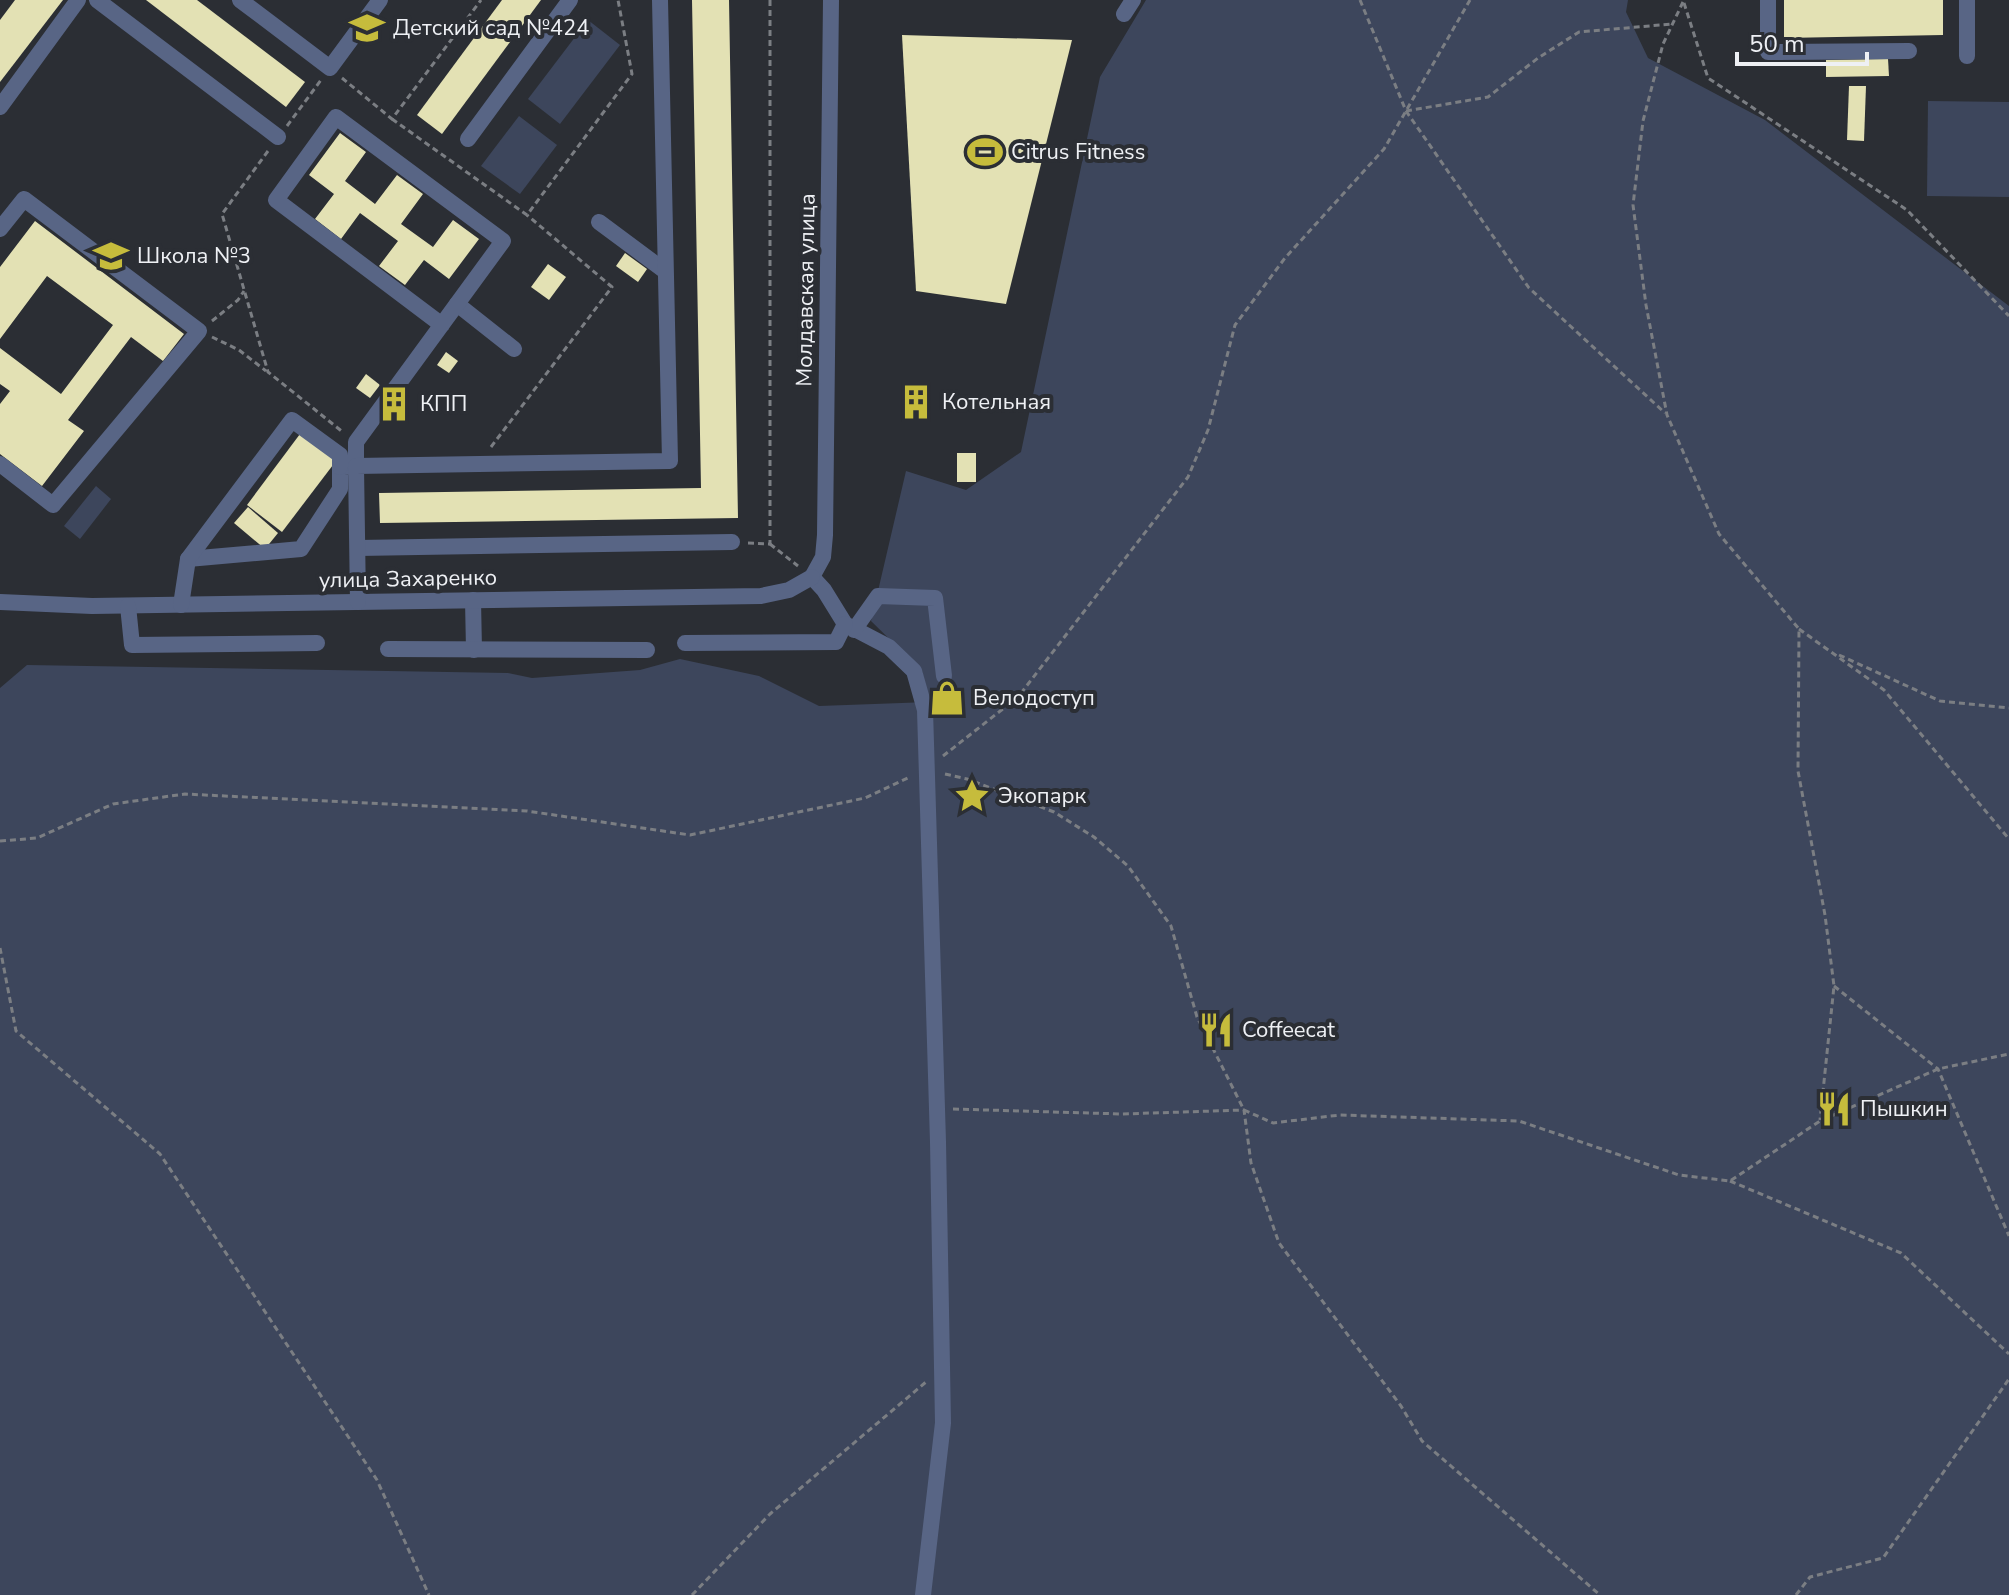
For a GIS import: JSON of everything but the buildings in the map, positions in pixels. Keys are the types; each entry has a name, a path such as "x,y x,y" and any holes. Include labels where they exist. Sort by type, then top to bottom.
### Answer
{"street":[{"path":"0,107 78,0"},
{"path":"97,0 278,137"},
{"path":"240,0 330,68 380,0"},
{"path":"468,139 570,0"},
{"path":"348,467 670,461 660,0"},
{"name":"Молдавская улица","path":"812,577 823,557 825,535 831,0"},
{"path":"1768,0 1768,52 1909,51"},
{"path":"1967,0 1967,56"},
{"path":"188,559 301,549 340,489 356,442 442,325 503,241 336,117 276,200 442,325"},
{"path":"0,464 53,505 199,331 24,199 2,224"},
{"path":"599,222 665,271"},
{"path":"457,304 514,349"},
{"path":"181,605 188,559 292,420 340,455 348,467 358,548 358,602"},
{"path":"358,548 732,542"},
{"path":"812,577 849,627 889,647 914,671 925,710 943,1423 923,1595"},
{"name":"улица Захаренко","path":"0,602 128,606 761,596 789,590 812,577"},
{"path":"685,643 836,642 878,596 935,598 944,676"},
{"path":"473,600 474,650"},
{"path":"128,606 132,645 317,643"},
{"path":"388,649 647,650"}],"path":[{"path":"392,119 481,0"},
{"path":"527,215 632,74 618,0"},
{"path":"770,0 770,544"},
{"path":"1360,0 1406,111 1529,288 1667,415"},
{"path":"0,841 37,838 113,804 185,794 527,811 690,835 865,798 926,770 1018,697 1188,477 1208,430 1235,325 1285,258 1384,149 1470,0"},
{"path":"1683,1 1663,44 1643,121 1633,205 1646,305 1667,415 1719,534 1799,629 1884,690 2009,839"},
{"path":"1683,1 1708,78 1907,210 2009,316"},
{"path":"1406,111 1488,97 1538,58 1579,32 1673,24"},
{"path":"268,372 222,214 330,68 392,119 527,215 612,287 477,464"},
{"path":"244,291 238,300 199,331 239,350 356,442"},
{"path":"732,542 770,544 812,577"},
{"path":"1799,629 1798,771 1825,915 1834,986 1820,1121"},
{"path":"1829,651 1940,701 2009,708"},
{"path":"926,770 967,779 1054,812 1094,837 1128,866 1171,926 1197,1017 1244,1110 1251,1163 1279,1243 1401,1406 1422,1441 1600,1595"},
{"path":"0,948 16,1031 160,1154 377,1480 429,1595"},
{"path":"1834,986 1938,1069 2009,1236"},
{"path":"1730,1181 1820,1121 1938,1069 2009,1054"},
{"path":"937,1108 1122,1114 1244,1110 1273,1123 1340,1115 1519,1121 1679,1175 1730,1181 1901,1253 2009,1354"},
{"path":"692,1595 770,1514 942,1369"},
{"path":"1796,1595 1810,1577 1883,1558 2009,1379"}],"shaded area":[{"path":"1146,0 1628,0 1626,12 1648,58 1765,120 2009,306 2009,1595 0,1595 0,688 27,665 508,673 532,678 640,670 680,659 759,676 819,706 929,702 922,671 871,621 906,471 966,490 1021,452 1100,77"},
{"path":"588,20 620,45 560,124 528,99"},
{"path":"1928,101 2009,102 2009,197 1927,196"},
{"path":"519,116 557,145 520,194 481,166"},
{"path":"96,486 111,499 80,539 64,526"}],"place":[{"name":"Детский сад №424","path":"367,28"},
{"name":"Citrus Fitness","path":"985,152"},
{"name":"Школа №3","path":"111,256"},
{"name":"Котельная","path":"916,402"},
{"name":"КПП","path":"394,404"},
{"name":"Велодоступ","path":"947,698"},
{"name":"Экопарк","path":"972,796"},
{"name":"Coffeecat","path":"1216,1030"},
{"name":"Пышкин","path":"1834,1109"}]}
